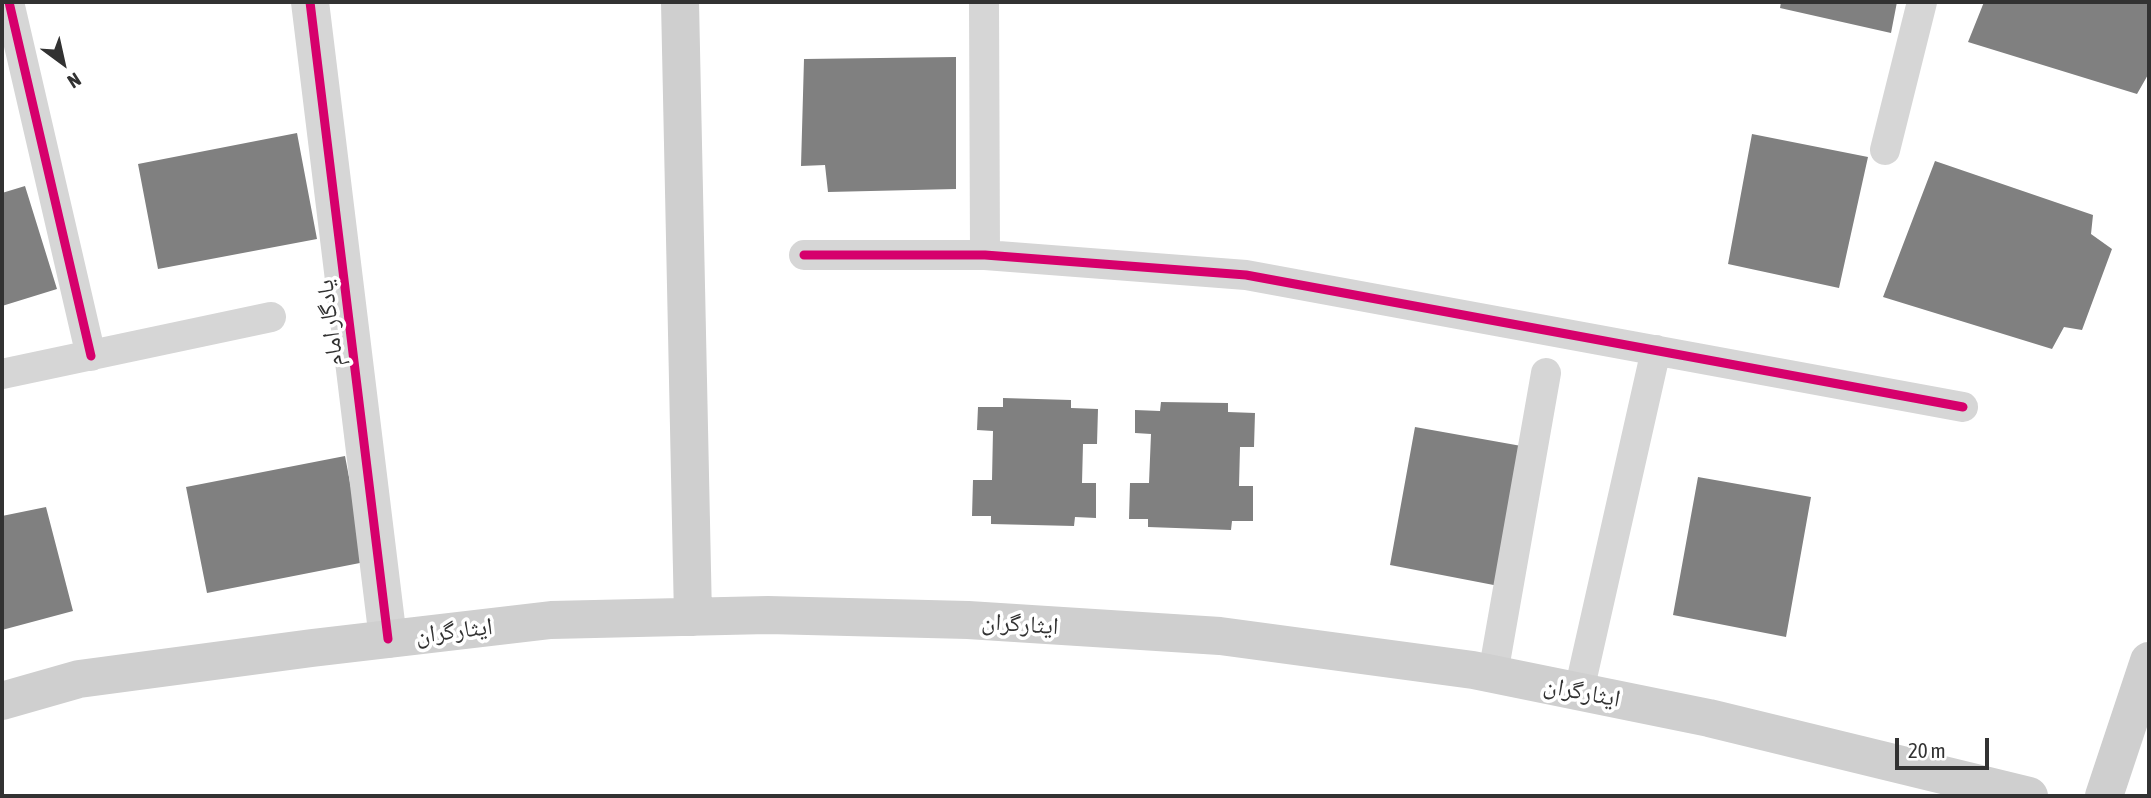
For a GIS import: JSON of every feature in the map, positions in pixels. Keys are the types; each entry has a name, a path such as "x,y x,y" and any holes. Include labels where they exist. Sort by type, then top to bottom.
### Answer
{"main road":[{"path":"680,2 693,617"},
{"name":"ایثارگران","path":"2,701 79,680 551,620 768,615 968,620 1220,636 1493,674 1709,718 2029,796"},
{"path":"2104,796 2149,661"}],"street":[{"path":"9,2 91,356"},
{"name":"یادگار امام","path":"310,2 388,639"},
{"path":"984,2 985,255"},
{"path":"1885,150 1922,2"},
{"path":"804,255 985,255 1247,275 1963,407"},
{"path":"2,374 271,317"},
{"path":"1579,691 1656,350"},
{"path":"1493,674 1546,373"}],"building":[{"path":"1781,2 1897,2 1891,33 1780,8"},
{"path":"1984,2 2149,2 2149,73 2137,94 1968,42"},
{"path":"956,57 956,189 828,192 825,165 801,166 804,59"},
{"path":"297,133 317,239 158,269 138,164"},
{"path":"1752,134 1868,157 1839,288 1728,264"},
{"path":"1935,161 2093,215 2091,234 2112,249 2082,330 2064,327 2052,349 1883,297"},
{"path":"25,186 57,289 2,306 2,193"},
{"path":"1003,398 1071,400 1071,408 1098,409 1097,444 1083,444 1082,483 1096,483 1096,518 1075,517 1074,526 991,524 991,516 972,516 973,480 992,480 993,431 977,430 978,407 1003,407"},
{"path":"1161,402 1228,403 1228,412 1255,413 1254,447 1240,447 1239,486 1253,486 1253,521 1232,521 1231,530 1148,527 1148,519 1129,519 1130,483 1149,483 1151,434 1135,433 1135,410 1160,411"},
{"path":"1415,427 1527,447 1504,587 1390,565"},
{"path":"345,456 365,562 207,593 186,487"},
{"path":"1698,477 1811,497 1786,637 1673,615"},
{"path":"46,507 73,611 2,630 2,516"}],"cycle path":[{"path":"9,2 91,356"},
{"path":"310,2 388,639"},
{"path":"804,255 985,255 1246,275 1963,407"}]}
